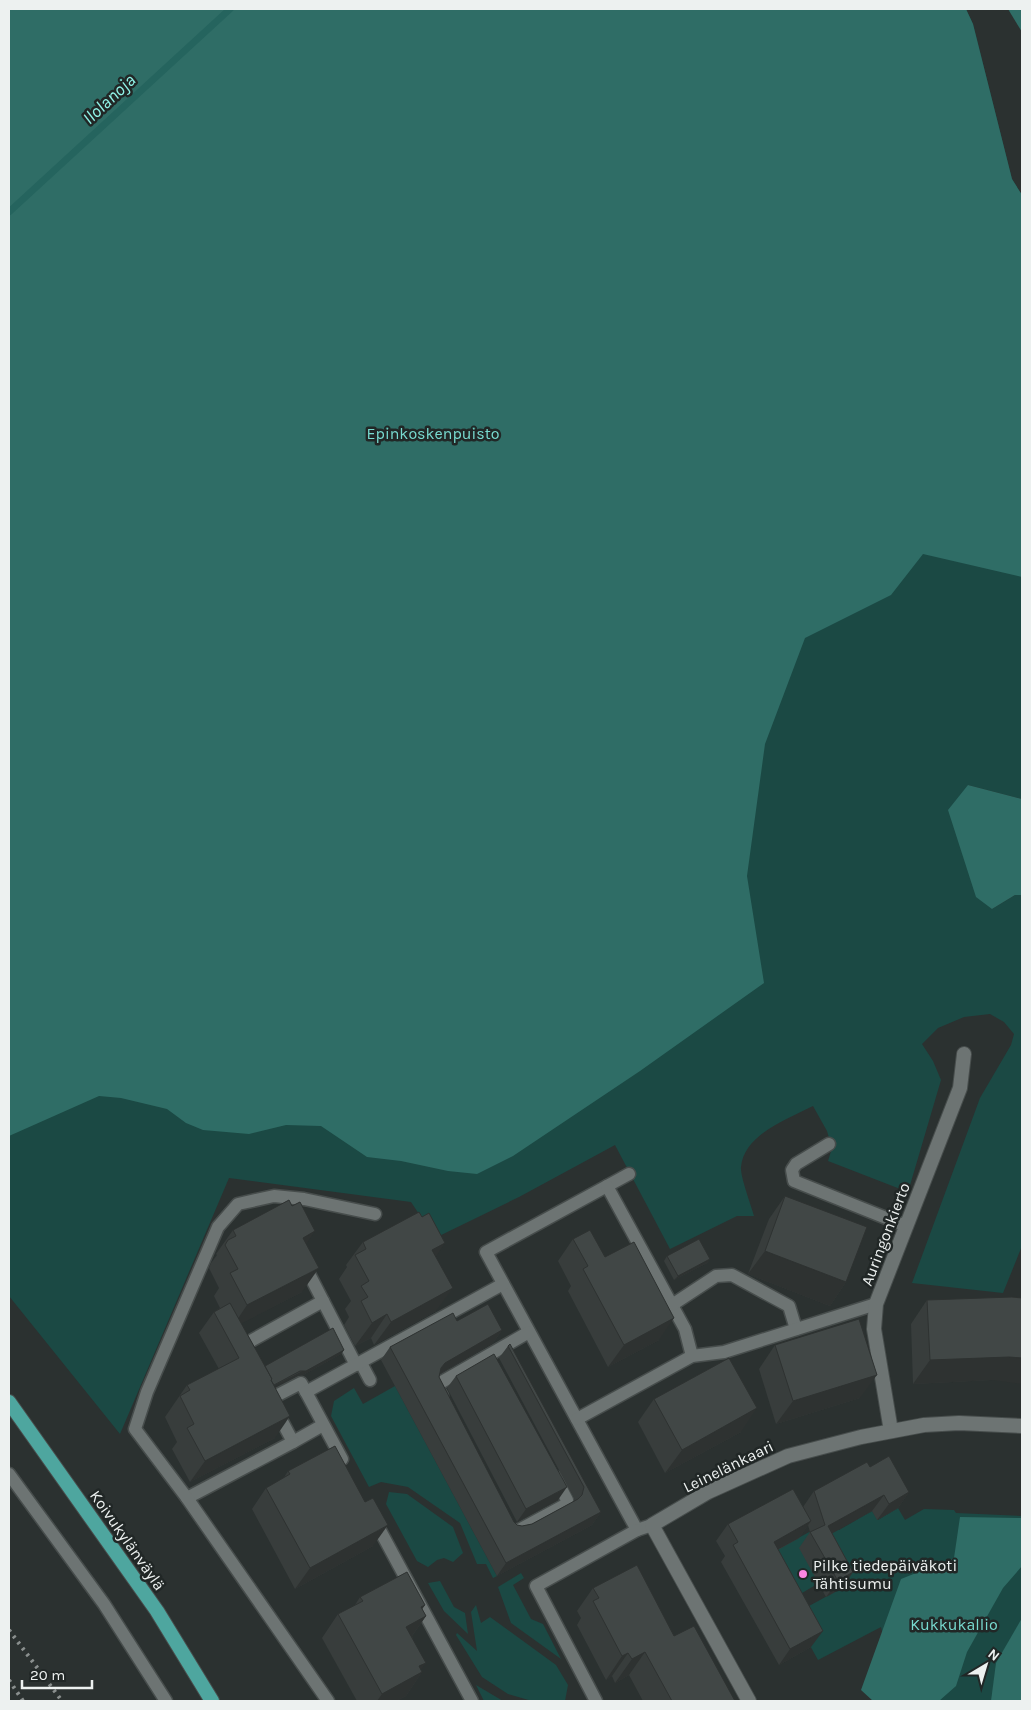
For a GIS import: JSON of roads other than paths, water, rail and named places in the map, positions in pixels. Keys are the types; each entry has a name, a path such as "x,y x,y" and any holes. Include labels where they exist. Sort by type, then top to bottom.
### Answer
{"main road":[{"name":"Koivukylänväylä","path":"9,1402 157,1611 212,1701"}],"street":[{"name":"Auringonkierto","path":"891,1431 874,1329 876,1304 960,1088 964,1054"},
{"name":"Leinelänkaari","path":"652,1525 708,1492 788,1456 924,1425 959,1423 1022,1426"},
{"path":"652,1525 749,1701"}],"lane":[{"path":"829,1144 796,1164 792,1170 794,1181 906,1226"},
{"path":"630,1174 486,1252 637,1530"},
{"path":"607,1186 685,1329 692,1356"},
{"path":"328,1701 187,1498 135,1429 147,1392 218,1227 238,1204 274,1196 376,1214"},
{"path":"304,1266 358,1364 370,1380"},
{"path":"672,1305 716,1276 732,1275 789,1306 796,1329"},
{"path":"306,1392 503,1284"},
{"path":"244,1360 238,1347 322,1301"},
{"path":"576,1419 692,1356 724,1352 876,1304"},
{"path":"447,1406 438,1389 440,1383 491,1359 529,1332"},
{"path":"270,1399 301,1383 347,1469"},
{"path":"261,1390 265,1398 270,1399 293,1442"},
{"path":"187,1498 324,1425"},
{"path":"508,1522 512,1531 519,1530 565,1505 567,1500 548,1466"},
{"path":"9,1474 104,1604 166,1701"},
{"path":"370,1512 472,1701"},
{"path":"596,1701 536,1586 637,1530 652,1525"}],"waterway":[{"name":"Ilolanoja","path":"9,212 230,9"}],"railway":[{"path":"9,1630 62,1701"},
{"path":"9,1680 23,1701"}],"place":[{"name":"Pilke tiedepäiväkoti Tähtisumu","path":"803,1574"}],"park label":[{"name":"Epinkoskenpuisto","path":"433,433"},
{"name":"Kukkukallio","path":"954,1624"}]}
